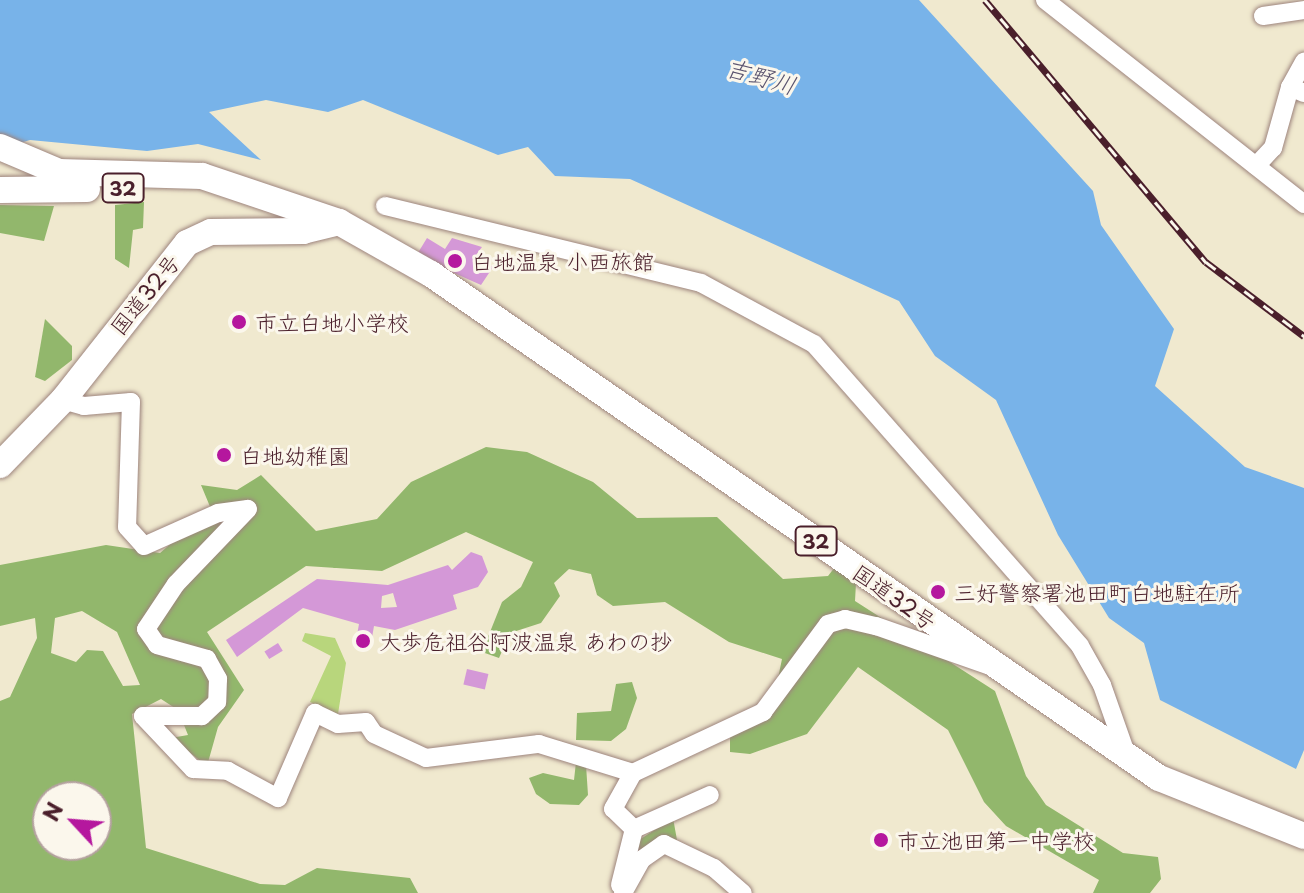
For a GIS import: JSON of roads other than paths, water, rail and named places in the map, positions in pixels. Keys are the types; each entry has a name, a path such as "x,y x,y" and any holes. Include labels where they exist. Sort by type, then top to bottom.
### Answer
{"highway":[{"name":"国道32号","path":"0,147 59,172 202,176 339,222 431,274 1184,793 1304,836"},
{"name":"国道32号","path":"0,190 246,191"},
{"name":"国道32号","path":"0,465 63,400 187,243 240,228 303,231 339,222"}],"street":[{"path":"1045,0 1304,204"},
{"path":"1263,16 1304,10"},
{"path":"1256,166 1273,148 1297,90 1304,62"},
{"path":"385,206 701,283 814,344 1080,646 1102,685 1127,756"},
{"path":"63,400 84,406 131,402 127,527 144,546 218,513 248,509 176,584 146,629 157,645 207,659 218,679 217,702 202,716 143,716 193,769 228,771 278,798 315,713 338,724 366,722 374,734 426,758 539,744 633,773"},
{"path":"634,829 613,809 633,773 763,712 812,640 845,619 999,668"},
{"path":"634,829 710,795"},
{"path":"622,893 634,829"},
{"path":"622,893 641,860 664,844 714,868 743,893"}],"water":[{"name":"吉野川","path":"0,0 919,0 1093,191 1101,225 1174,329 1155,386 1245,467 1304,488 1304,750 1296,769 1160,700 1144,643 1109,618 1058,535 996,400 935,356 899,301 630,179 555,176 528,147 498,155 363,100 328,112 266,100 209,112 261,160 198,144 147,151 30,140 0,149"}],"railway":[{"path":"985,0 1206,262 1304,336"}],"place":[{"name":"白地温泉 小西旅館","path":"455,261"},
{"name":"市立白地小学校","path":"239,322"},
{"name":"白地幼稚園","path":"224,455"},
{"name":"三好警察署池田町白地駐在所","path":"938,592"},
{"name":"大歩危祖谷阿波温泉 あわの抄","path":"363,641"},
{"name":"市立池田第一中学校","path":"881,840"}]}
